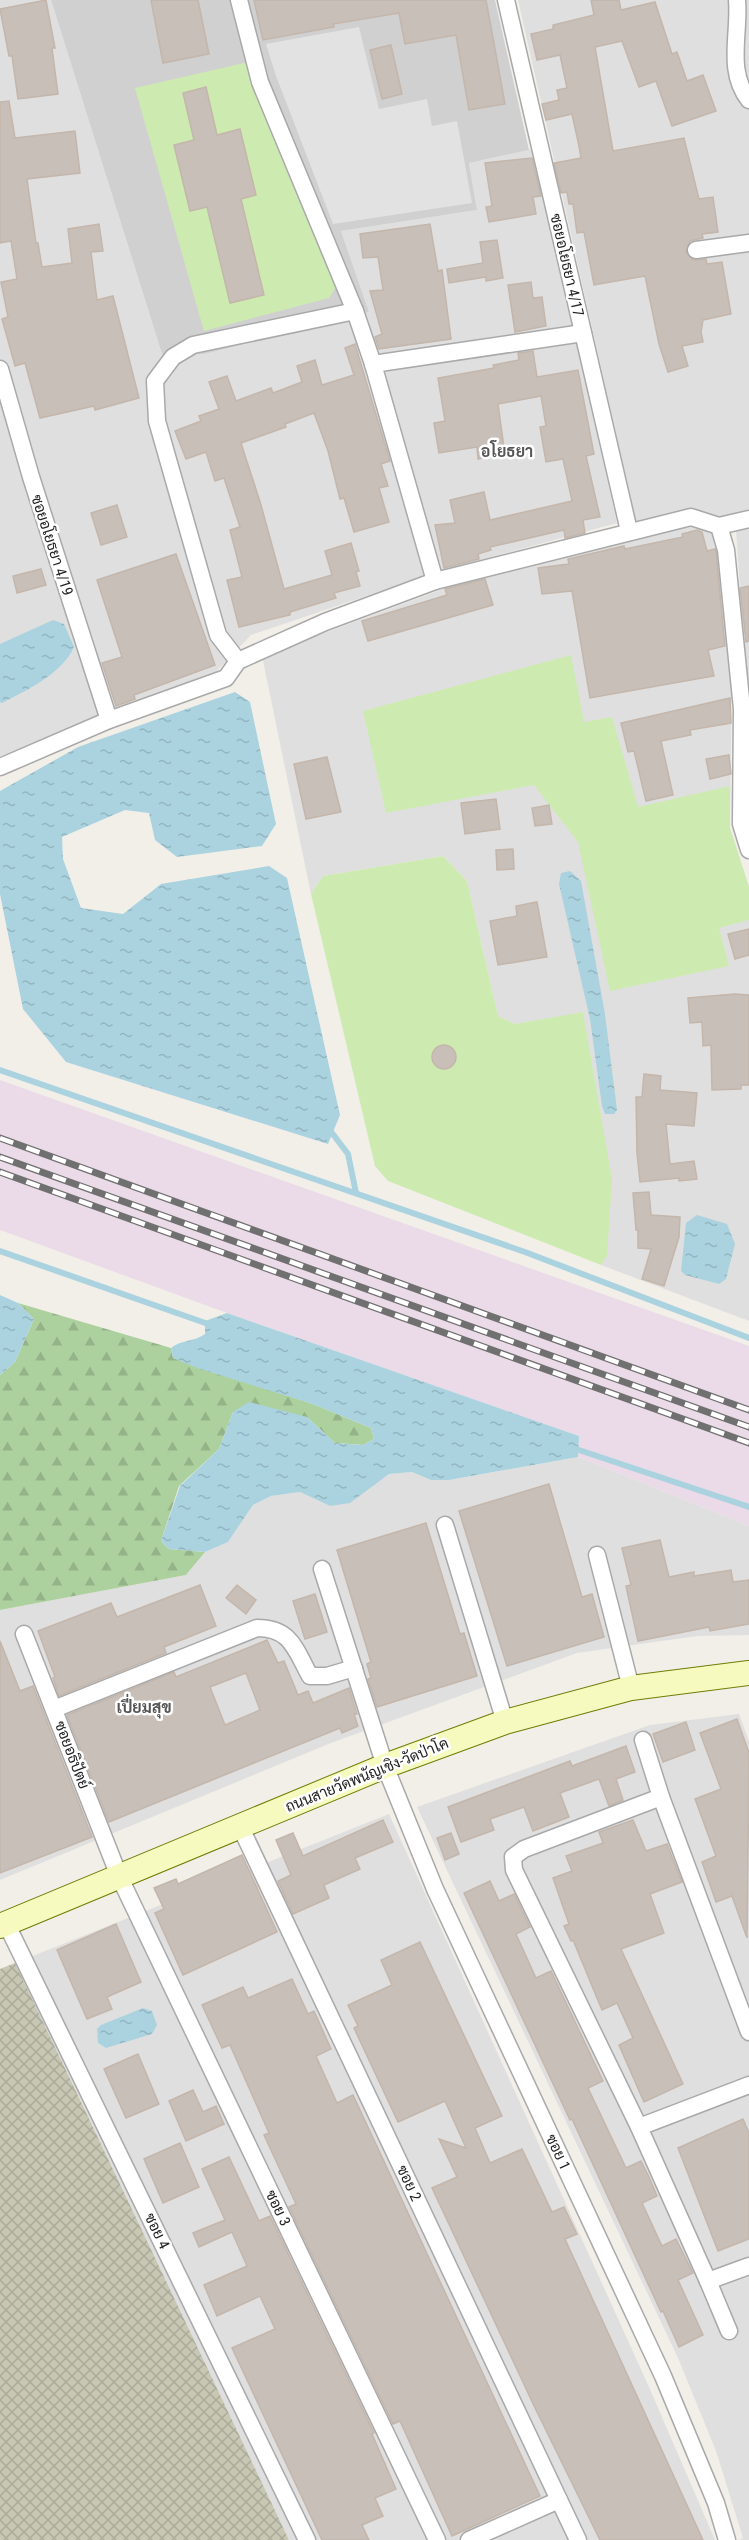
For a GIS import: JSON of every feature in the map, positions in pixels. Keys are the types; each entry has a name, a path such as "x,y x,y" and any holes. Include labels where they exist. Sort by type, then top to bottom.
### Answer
{"main road":[{"name":"ถนนสายวัดพนัญเชิง-วัดป่าโค","path":"3,1924 385,1766 505,1722 631,1688 749,1673"}],"street":[{"path":"239,0 260,82 355,311 373,364 435,581"},
{"name":"ซอยอโยธยา 4/17","path":"506,0 629,531"},
{"path":"737,0 735,72 742,91 749,100"},
{"path":"696,250 749,243"},
{"path":"238,661 218,634 214,623 157,421 155,381 173,357 193,345 355,311"},
{"path":"373,364 583,333"},
{"name":"ซอยอโยธยา 4/19","path":"0,369 31,477 109,720"},
{"path":"0,767 109,720 226,678 238,661 325,622 435,581 691,517 719,526 749,519"},
{"path":"719,526 726,550 742,709 741,825 749,850"},
{"path":"445,1525 505,1722"},
{"path":"597,1555 631,1688"},
{"name":"ซอย 1","path":"322,1569 385,1766 435,1889 663,2376 716,2503 727,2540"},
{"path":"54,1709 257,1628 275,1628 292,1643 310,1676 327,1676 354,1668"},
{"name":"ซอยอธิปัตย์","path":"24,1634 119,1876"},
{"path":"643,1740 661,1797 749,2032"},
{"path":"661,1797 524,1849 513,1857 514,1870 639,2127 729,2331"},
{"name":"ซอย 2","path":"240,1826 578,2540"},
{"name":"ซอย 3","path":"119,1876 437,2540"},
{"name":"ซอย 4","path":"3,1924 307,2540"},
{"path":"639,2127 749,2085"},
{"path":"708,2281 749,2266"},
{"path":"469,2540 560,2500"}],"shaded area":[{"path":"0,0 51,0 162,354 369,312 341,231 477,210 469,163 533,149 617,523 443,570 251,635 214,674 0,756"},
{"path":"51,0 495,0 529,150 469,163 477,210 341,231 369,312 204,354 162,354"},
{"path":"518,0 749,0 749,512 720,518 693,510 636,522"},
{"path":"359,27 379,109 427,99 432,126 457,121 472,203 333,224 266,44"},
{"path":"695,526 709,530 721,549 732,653 730,828 749,887 749,1321 601,1265 607,1256 583,1013 515,1024 498,1016 467,881 443,856 323,876 311,894 262,656 454,585 562,553"},
{"path":"749,528 749,717 736,530"},
{"path":"0,1080 749,1346 749,1526 578,1457 579,1436 227,1313 0,1230"},
{"path":"578,1457 749,1526 749,1635 697,1636 577,1653 331,1743 0,1880 0,1610 186,1575 205,1552 228,1542 253,1505 271,1496 300,1492 330,1506 389,1474 412,1472 431,1480 449,1480"},
{"path":"739,1714 749,1741 749,2540 738,2540 743,2538 716,2451 678,2358 417,1807 650,1725"},
{"path":"389,1814 649,2387 715,2540 289,2540 15,1963"},
{"path":"15,1963 289,2540 0,2540 0,1969"}],"green space":[{"path":"253,61 337,285 329,298 204,331 135,88"},
{"path":"571,655 584,722 612,717 638,807 730,786 730,828 749,887 749,920 719,928 729,966 610,991 578,842 534,785 386,813 363,711"},
{"path":"443,856 467,881 498,1016 515,1024 583,1012 612,1179 607,1256 601,1265 388,1181 375,1166 311,894 323,876"},
{"path":"18,1303 171,1348 173,1358 313,1404 371,1428 374,1439 363,1445 335,1443 307,1417 233,1412 219,1449 179,1486 161,1541 169,1549 205,1552 186,1575 0,1610 0,1375 15,1362 34,1319"}],"water":[{"path":"53,620 64,624 74,647 68,657 43,680 22,693 0,702 0,644"},
{"path":"235,692 250,702 276,824 262,846 177,857 155,840 149,813 125,810 62,837 63,859 81,908 123,914 161,884 269,866 287,878 340,1115 328,1144 66,1062 23,1009 0,894 0,791 78,747"},
{"path":"570,871 581,881 605,1014 617,1110 614,1114 605,1114 602,1106 590,1019 559,884 561,873"},
{"path":"697,1215 727,1224 735,1244 726,1279 719,1284 685,1275 681,1271 686,1223"},
{"path":"0,1295 18,1303 34,1319 15,1362 0,1375"},
{"path":"227,1313 579,1436 578,1457 449,1480 431,1480 412,1472 389,1474 350,1503 330,1506 300,1492 271,1496 253,1505 228,1542 205,1552 169,1549 161,1541 180,1486 219,1449 233,1412 249,1402 307,1417 335,1443 363,1445 374,1439 371,1428 313,1404 197,1368 173,1358 171,1348 205,1334 205,1321"},
{"path":"143,2008 152,2011 157,2025 152,2034 106,2048 98,2043 97,2029 101,2025"}],"building":[{"path":"46,0 55,48 52,48 58,94 18,99 12,56 9,56 0,9"},
{"path":"151,0 198,0 209,54 163,63"},
{"path":"254,0 486,0 505,104 469,110 456,35 405,44 399,13 333,24 334,27 263,40"},
{"path":"591,0 619,0 621,10 655,2 672,54 677,52 687,81 703,75 716,111 672,126 656,81 639,87 622,41 595,47 613,151 684,138 699,199 713,197 718,232 702,234 703,238 690,241 686,252 693,260 706,259 707,264 722,262 731,314 703,320 701,332 703,342 682,346 688,366 668,372 659,344 645,276 594,285 584,232 577,233 573,204 569,204 567,192 561,193 554,163 581,158 579,146 572,114 546,120 542,104 559,100 557,90 567,88 560,55 537,60 531,34 553,29 553,25 594,15"},
{"path":"391,45 402,94 382,99 370,50"},
{"path":"206,87 217,135 240,129 256,195 241,199 264,295 230,303 207,207 190,211 174,145 194,140 183,93"},
{"path":"9,101 15,138 75,131 80,173 27,179 36,243 38,243 42,267 72,263 68,229 99,224 103,251 91,252 97,300 113,296 139,398 95,410 94,406 40,418 25,363 15,366 2,319 8,317 1,282 17,279 11,241 0,243 0,102"},
{"path":"532,158 541,196 533,197 536,214 489,222 486,207 492,206 485,163"},
{"path":"430,224 438,271 442,270 451,339 379,349 375,337 382,334 370,291 383,290 378,257 363,258 360,234"},
{"path":"497,240 503,278 486,281 486,277 449,283 447,269 483,263 480,242"},
{"path":"531,282 533,298 542,297 546,326 515,332 508,285"},
{"path":"355,344 390,461 381,464 388,486 379,488 389,522 354,532 344,498 340,499 328,451 314,413 285,424 286,427 241,443 284,589 332,575 325,551 351,543 359,571 356,572 360,586 334,593 336,598 290,612 290,615 239,627 227,580 242,577 230,530 240,527 224,478 215,481 206,452 186,459 175,431 201,421 199,416 219,409 209,382 227,376 236,401 271,388 273,393 302,382 297,366 315,360 322,385 354,375 345,348"},
{"path":"533,351 537,377 578,370 594,454 586,456 600,517 583,520 585,533 565,538 564,530 490,547 491,550 478,554 479,559 444,568 435,525 455,523 450,500 484,492 490,520 572,501 563,459 546,462 540,427 546,426 541,396 498,404 505,455 478,459 477,447 439,453 434,423 445,421 438,378 494,368 493,365 519,360 518,353"},
{"path":"117,505 127,537 101,545 91,513"},
{"path":"697,530 702,532 707,551 715,549 716,552 725,646 708,650 714,676 590,698 572,591 542,594 538,568 569,564 568,559 624,546 625,549 683,537 682,534"},
{"path":"176,554 215,665 134,695 135,699 116,706 102,663 122,657 97,580"},
{"path":"41,569 46,585 17,593 13,576"},
{"path":"485,579 493,605 368,641 362,621 447,595 445,589"},
{"path":"749,586 749,641 746,642 740,588"},
{"path":"730,698 731,723 690,730 691,735 661,741 673,795 646,801 634,751 628,752 621,723"},
{"path":"729,755 731,774 710,779 706,759"},
{"path":"327,757 341,812 306,819 294,764"},
{"path":"496,799 500,829 465,834 461,803"},
{"path":"549,805 552,824 535,826 532,808"},
{"path":"513,849 514,869 497,870 496,850"},
{"path":"537,902 547,957 498,965 490,921 517,916 516,906"},
{"path":"749,929 749,955 735,959 728,934"},
{"path":"749,995 749,1085 741,1085 741,1089 712,1090 711,1045 703,1046 702,1022 690,1023 688,998"},
{"path":"444,1045 452,1049 456,1057 452,1065 444,1069 436,1065 432,1057 436,1049"},
{"path":"644,1074 661,1076 660,1090 697,1093 694,1126 666,1124 670,1164 694,1161 697,1179 679,1181 679,1178 640,1182 636,1097 642,1097"},
{"path":"649,1192 651,1215 680,1217 679,1237 664,1286 642,1279 651,1249 638,1248 633,1193"},
{"path":"549,1484 582,1597 592,1594 604,1637 507,1666 459,1511"},
{"path":"426,1523 460,1634 464,1633 477,1676 377,1707 368,1679 371,1678 367,1664 371,1662 337,1550"},
{"path":"660,1540 669,1577 694,1572 694,1576 731,1570 733,1582 749,1580 749,1624 710,1631 709,1627 638,1641 626,1586 631,1585 622,1548"},
{"path":"200,1585 216,1626 164,1647 166,1653 59,1696 53,1678 55,1677 38,1631 111,1603 117,1617"},
{"path":"237,1585 256,1600 246,1614 226,1598"},
{"path":"315,1594 327,1632 305,1639 293,1601"},
{"path":"267,1640 278,1663 284,1661 298,1695 308,1691 313,1703 349,1688 358,1726 342,1733 340,1728 109,1822 67,1715 174,1672 176,1677","holes":["246,1673 260,1710 225,1725 210,1687"]},
{"path":"0,1641 20,1691 33,1686 92,1837 0,1873"},
{"path":"737,1719 749,1753 747,1938 732,1896 716,1902 702,1862 716,1856 695,1799 721,1789 700,1733"},
{"path":"686,1722 695,1750 663,1762 653,1734"},
{"path":"626,1746 635,1772 616,1779 623,1800 609,1806 599,1779 560,1793 569,1817 533,1831 524,1807 490,1819 494,1830 461,1842 448,1807 570,1761 572,1766"},
{"path":"383,1820 393,1842 355,1858 360,1869 324,1885 329,1898 293,1914 278,1881 291,1875 276,1840 293,1833 303,1856"},
{"path":"633,1820 646,1851 667,1844 682,1882 650,1894 664,1933 621,1949 683,2084 644,2102 619,2045 633,2038 617,2003 602,2010 573,1940 571,1941 564,1926 569,1924 553,1878 572,1871 566,1856 603,1843 599,1832"},
{"path":"451,1833 459,1854 445,1860 437,1838"},
{"path":"242,1855 277,1932 183,1975 155,1913 164,1909 154,1888 176,1879 178,1884"},
{"path":"490,1881 499,1901 514,1894 530,1927 516,1934 536,1978 551,1971 603,2081 588,2088 626,2168 641,2161 657,2196 642,2203 662,2246 676,2239 693,2273 678,2280 703,2335 679,2347 464,1893"},
{"path":"116,1924 141,1982 107,1997 112,2009 87,2019 57,1950"},
{"path":"420,1942 502,2116 475,2128 490,2163 522,2149 552,2212 564,2207 577,2234 565,2239 703,2540 600,2540 432,2188 457,2177 439,2139 466,2148 445,2101 398,2122 354,2028 358,2026 348,2005 392,1985 381,1960"},
{"path":"292,1979 308,2014 314,2011 331,2049 316,2056 337,2103 353,2095 540,2496 452,2536 400,2421 393,2424 289,2207 296,2204 264,2135 269,2133 230,2045 222,2048 202,2005 243,1987 248,1998"},
{"path":"138,2054 159,2104 126,2118 104,2069"},
{"path":"193,2090 203,2112 216,2106 224,2124 186,2141 169,2101"},
{"path":"743,2119 749,2133 749,2239 718,2251 678,2148"},
{"path":"180,2143 199,2187 163,2203 144,2159"},
{"path":"229,2157 259,2221 270,2216 374,2433 372,2434 396,2489 375,2498 383,2516 362,2525 369,2540 322,2540 232,2348 275,2329 260,2296 217,2316 204,2285 247,2266 232,2232 199,2247 193,2233 225,2220 202,2169"}],"waterway":[{"path":"0,1070 525,1252 749,1338"},
{"path":"329,1129 348,1154 356,1193"},
{"path":"0,1251 211,1325"},
{"path":"573,1448 749,1507"}],"railway":[{"path":"0,1138 749,1410"},
{"path":"0,1157 749,1427"},
{"path":"0,1172 749,1443"}],"district":[{"name":"อโยธยา","path":"507,451"},
{"name":"เปี่ยมสุข","path":"144,1707"}]}
